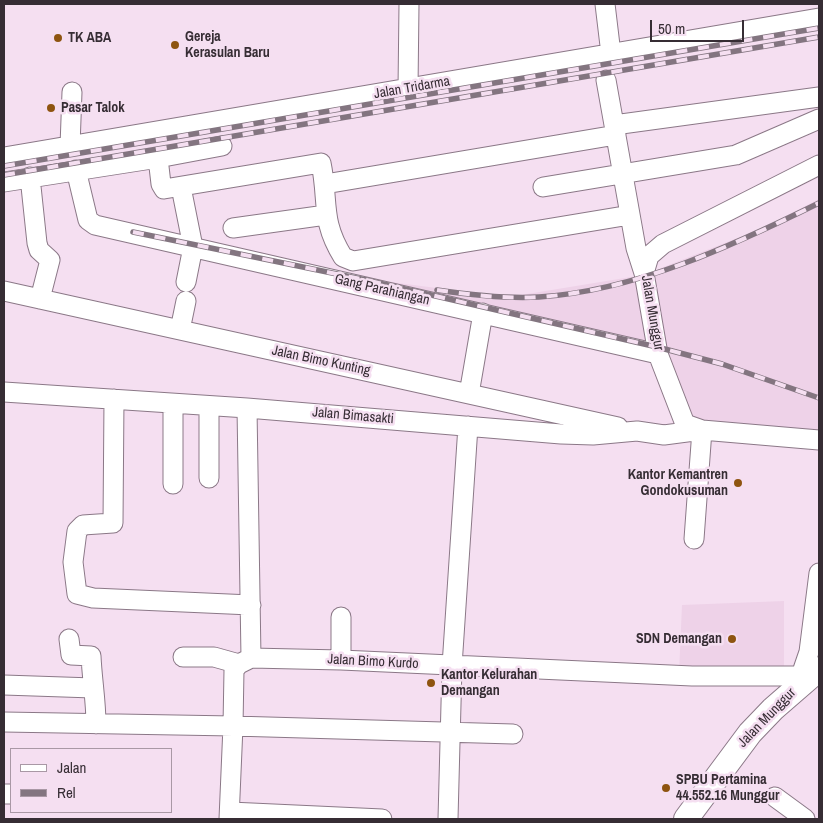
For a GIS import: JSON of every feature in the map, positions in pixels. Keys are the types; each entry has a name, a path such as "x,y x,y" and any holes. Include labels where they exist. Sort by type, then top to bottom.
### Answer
{"main road":[{"name":"Jalan Munggur","path":"686,819 750,733 806,678"}],"street":[{"path":"408,89 409,4"},
{"path":"605,4 611,54"},
{"name":"Jalan Tridarma","path":"4,157 819,18"},
{"path":"606,80 636,248 644,273"},
{"path":"70,146 72,92"},
{"path":"325,184 615,130 819,97"},
{"path":"542,187 624,175 736,155 819,118"},
{"path":"4,182 222,146"},
{"path":"158,158 161,184 164,189 317,162 321,163 325,184 328,225 343,257 353,260 630,215"},
{"name":"Jalan Munggur","path":"819,165 663,244 649,256 644,273 658,354 685,424 702,430 819,440"},
{"name":"Gang Parahiangan","path":"76,170 88,220 91,223 658,354"},
{"path":"30,178 37,243 39,250 50,260 40,299"},
{"path":"181,187 193,247 186,282"},
{"path":"233,228 326,215"},
{"name":"Jalan Bimo Kunting","path":"4,291 637,431"},
{"path":"180,330 186,301"},
{"path":"469,394 483,313"},
{"name":"Jalan Bimasakti","path":"4,392 247,408 561,434 637,431 664,435 702,430"},
{"path":"114,399 113,523 84,525 77,531 73,562 77,594 92,598 251,605"},
{"path":"173,404 173,484"},
{"path":"209,406 209,478"},
{"path":"247,408 251,605 245,661 234,670 230,816 382,819"},
{"path":"448,819 452,666 468,426"},
{"path":"694,539 702,430"},
{"name":"Jalan Munggur","path":"806,678 819,574"},
{"path":"341,617 341,660"},
{"path":"69,639 71,655 91,656 93,688 96,692 96,724"},
{"name":"Jalan Bimo Kurdo","path":"183,657 214,657 245,661 341,660 692,676 806,678"},
{"path":"4,685 93,688"},
{"path":"4,722 513,734"},
{"path":"775,797 805,819"}],"shaded area":[{"path":"819,199 819,438 708,423 694,417 688,413 668,363 651,272 763,228"},
{"path":"637,276 651,348 367,279 483,294 521,295"},
{"name":"SDN Demangan","path":"784,601 784,673 679,673 682,605"}],"railway":[{"path":"4,166 819,28"},
{"path":"4,175 819,37"},
{"path":"437,290 488,296 539,297 612,286 684,264 719,250 819,203"},
{"path":"133,232 366,280 657,347 722,364 819,398"}],"place":[{"name":"TK ABA","path":"58,38"},
{"name":"Gereja Kerasulan Baru","path":"175,45"},
{"name":"Pasar Talok","path":"51,108"},
{"name":"Kantor Kemantren Gondokusuman","path":"738,483"},
{"name":"SDN Demangan","path":"732,639"},
{"name":"Kantor Kelurahan Demangan","path":"431,683"},
{"name":"SPBU Pertamina 44.552.16 Munggur","path":"666,788"}]}
